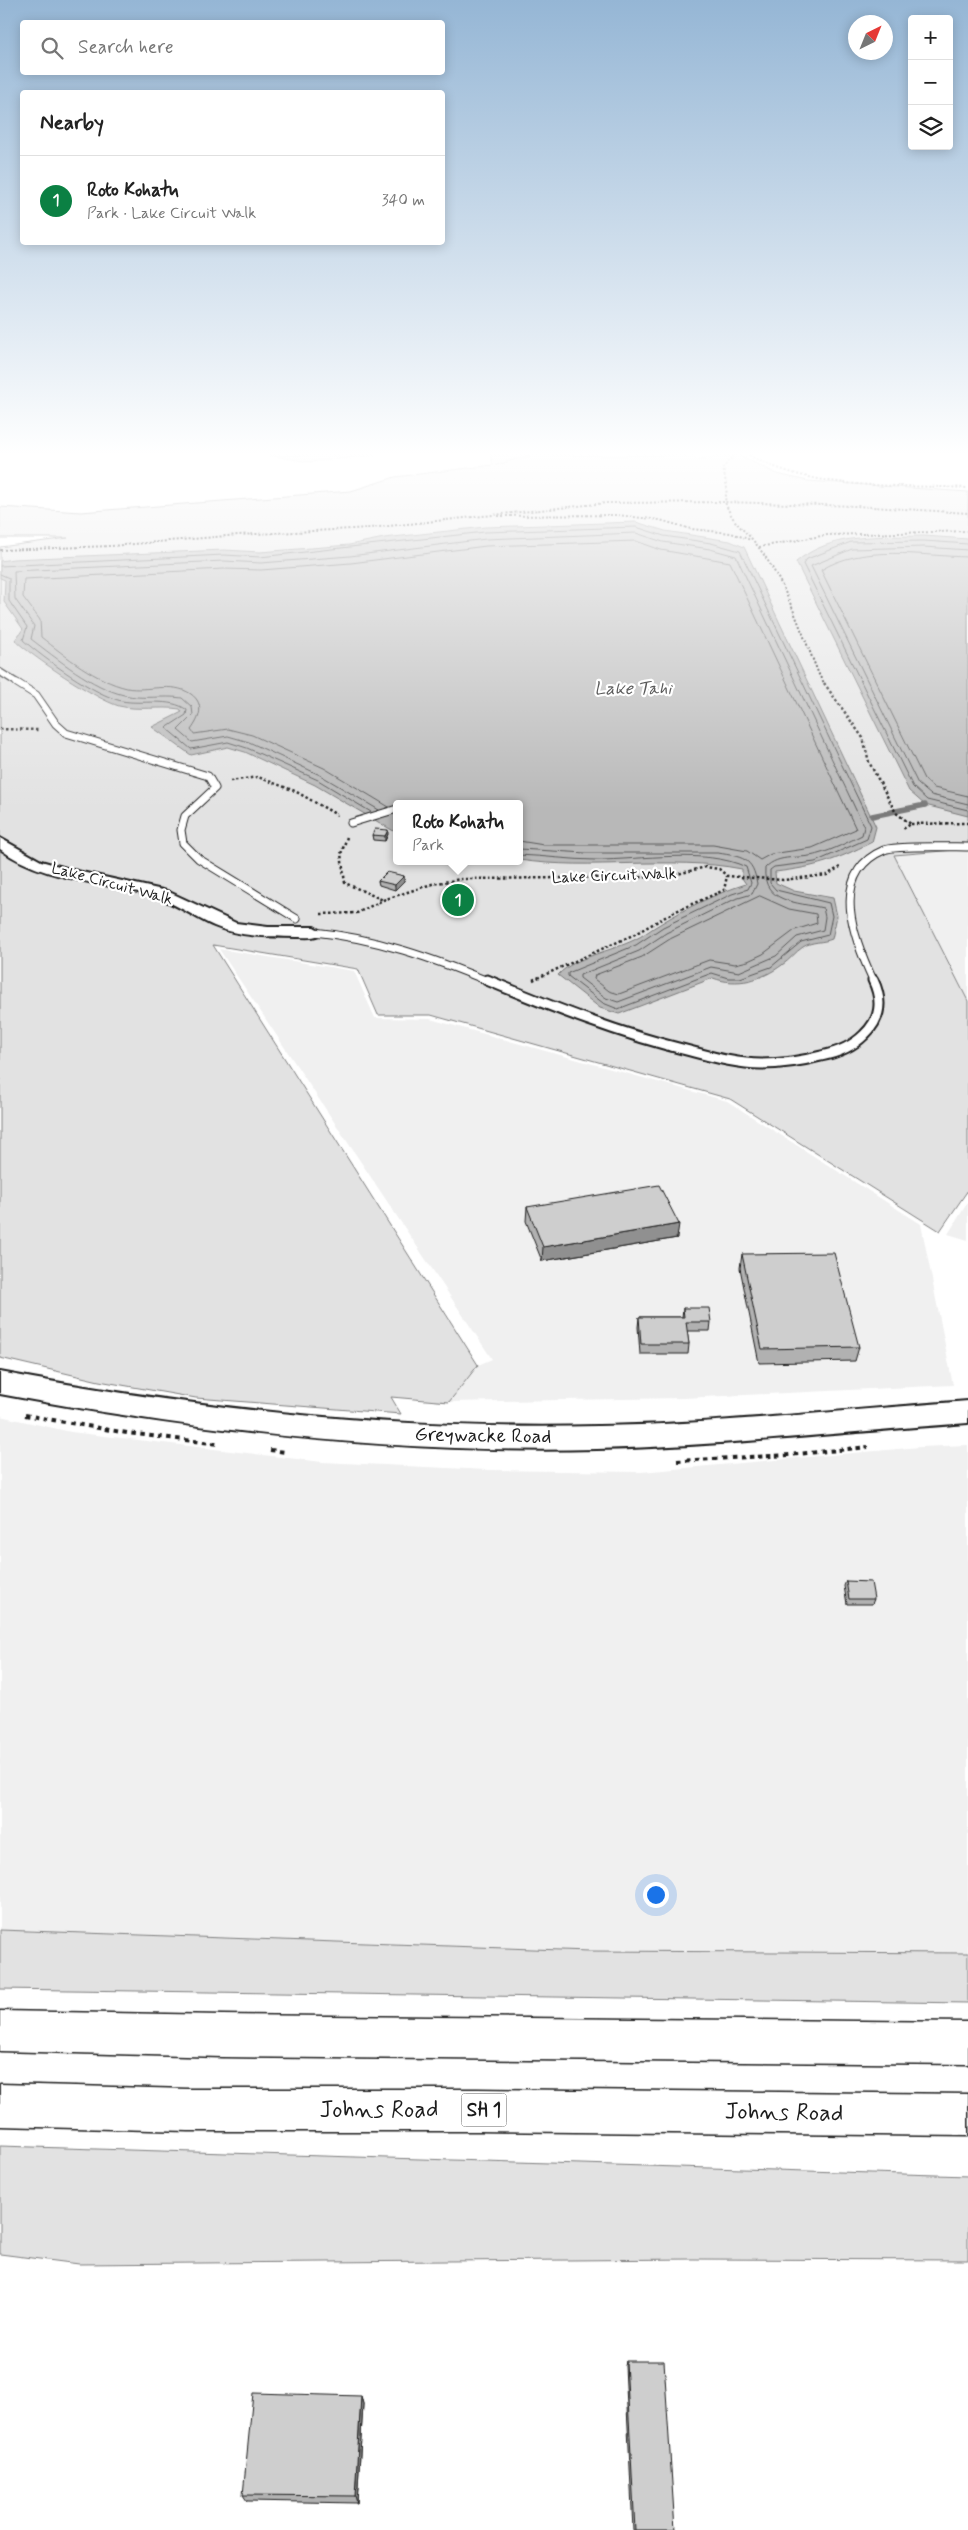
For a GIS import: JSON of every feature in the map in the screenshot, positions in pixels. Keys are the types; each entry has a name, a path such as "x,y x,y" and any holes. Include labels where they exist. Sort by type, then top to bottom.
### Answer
{"highway":[{"path":"0,2031 222,2036 968,2043"},
{"name":"Johns Road","path":"0,2105 188,2110 477,2110 968,2115"}],"street":[{"name":"Lake Circuit Walk","path":"0,842 8,849 32,862 80,876 163,894 207,916 240,928 314,932"},
{"path":"298,919 314,932"},
{"name":"Greywacke Road","path":"0,1383 117,1405 212,1417 392,1434 475,1437 682,1435 968,1412"}],"lane":[{"path":"0,672 36,695 63,731 89,741 208,776 215,788 185,816 181,830 183,843 199,859 298,919"},
{"path":"351,823 393,810"},
{"path":"314,932 344,933 390,944 443,962 516,993 629,1036 719,1058 760,1064 793,1062 827,1056 870,1031 876,1020 881,1001 854,936 850,907 853,878 868,859 885,849 968,847"}],"path":[{"path":"774,573 787,597 820,677 863,738 869,762 896,813 911,824"},
{"path":"0,729 63,731"},
{"path":"212,782 258,777 295,791 351,823 341,854 345,883 383,900"},
{"path":"903,829 911,824 968,823"},
{"name":"Lake Circuit Walk","path":"298,919 307,915 356,913 383,900 432,884 461,879 665,877 706,868 718,869 727,876 783,880 827,875 843,866"},
{"path":"516,993 541,975 633,935 676,911 724,890 727,876"}],"shaded area":[{"path":"0,573 968,573 968,849 894,855 968,1001 968,1190 940,1231 730,1099 431,1015 378,1015 358,969 213,945 478,1365 449,1402 391,1397 401,1414 196,1398 99,1381 0,1358"},
{"path":"968,849 968,1000 894,855"},
{"path":"219,949 354,971 375,1018 430,1019 727,1101 921,1224 953,1385 683,1398 449,1402 478,1365 492,1359"},
{"path":"968,1202 968,1240 948,1234"},
{"path":"0,1416 71,1432 322,1462 488,1470 641,1472 920,1447 968,1445 968,1953 589,1951 0,1930"},
{"path":"0,1930 589,1951 968,1953 968,2003 0,1989"},
{"path":"0,2146 968,2176 968,2260 692,2259 79,2264 0,2254"}],"water":[{"name":"Lake Tahi","path":"0,573 756,573 876,827 872,842 825,862 803,868 775,872 776,883 794,891 833,898 837,916 832,939 806,945 785,963 758,978 731,982 713,978 619,1014 600,1008 558,975 574,963 641,937 691,907 746,884 742,878 742,869 687,863 575,864 523,860 523,800 393,800 393,831 315,785 245,752 228,747 191,755 152,727 182,712 180,709 127,707 109,702 65,677 15,640 23,629 4,602 5,580 0,578"},
{"path":"801,573 968,573 968,816 925,805 909,791"}],"building":[{"path":"375,829 388,830 385,836 372,835"},
{"path":"387,872 404,876 395,885 378,881"},
{"path":"659,1185 679,1224 543,1247 527,1207"},
{"path":"834,1253 859,1347 762,1349 742,1254"},
{"path":"683,1308 709,1308 711,1322 686,1322 689,1344 641,1344 639,1317 684,1317"},
{"path":"846,1581 871,1582 874,1599 849,1599"},
{"path":"626,2361 664,2361 675,2530 635,2530"},
{"path":"253,2393 361,2396 355,2496 243,2495"}],"waterway":[{"path":"872,816 925,805"}],"place":[{"name":"Roto Kohatu","path":"458,900"}]}
